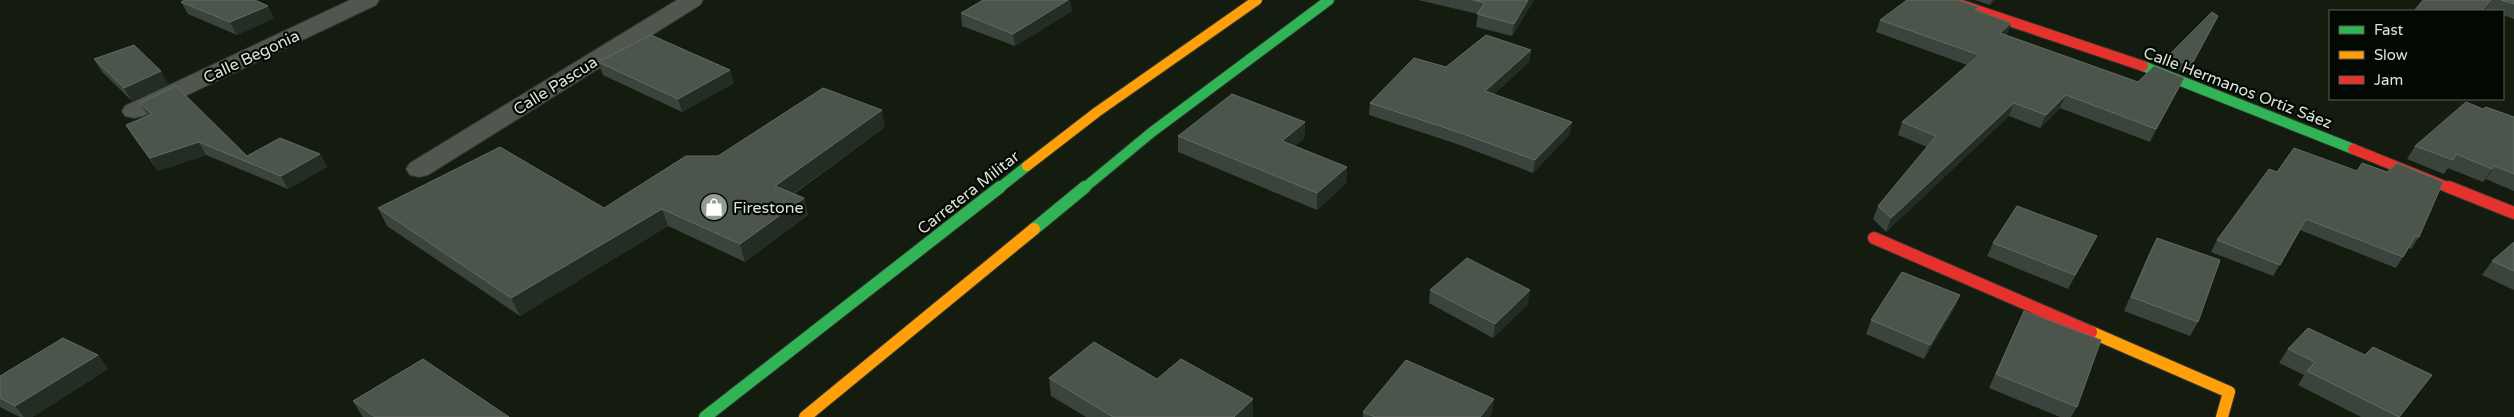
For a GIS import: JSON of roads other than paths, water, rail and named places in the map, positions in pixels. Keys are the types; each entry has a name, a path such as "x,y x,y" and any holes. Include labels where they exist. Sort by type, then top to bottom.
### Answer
{"main road":[{"name":"Carretera Militar","path":"705,417 1098,112 1257,0"},
{"path":"805,417 1152,132 1329,0"},
{"name":"Calle Hermanos Ortiz Sáez","path":"1947,0 2148,68 2514,214"},
{"path":"1874,238 2229,392 2222,417"}],"street":[{"name":"Calle Begonia","path":"134,111 368,0"},
{"name":"Calle Pascua","path":"419,170 692,0"}],"place":[{"name":"Firestone","path":"714,207"}]}
